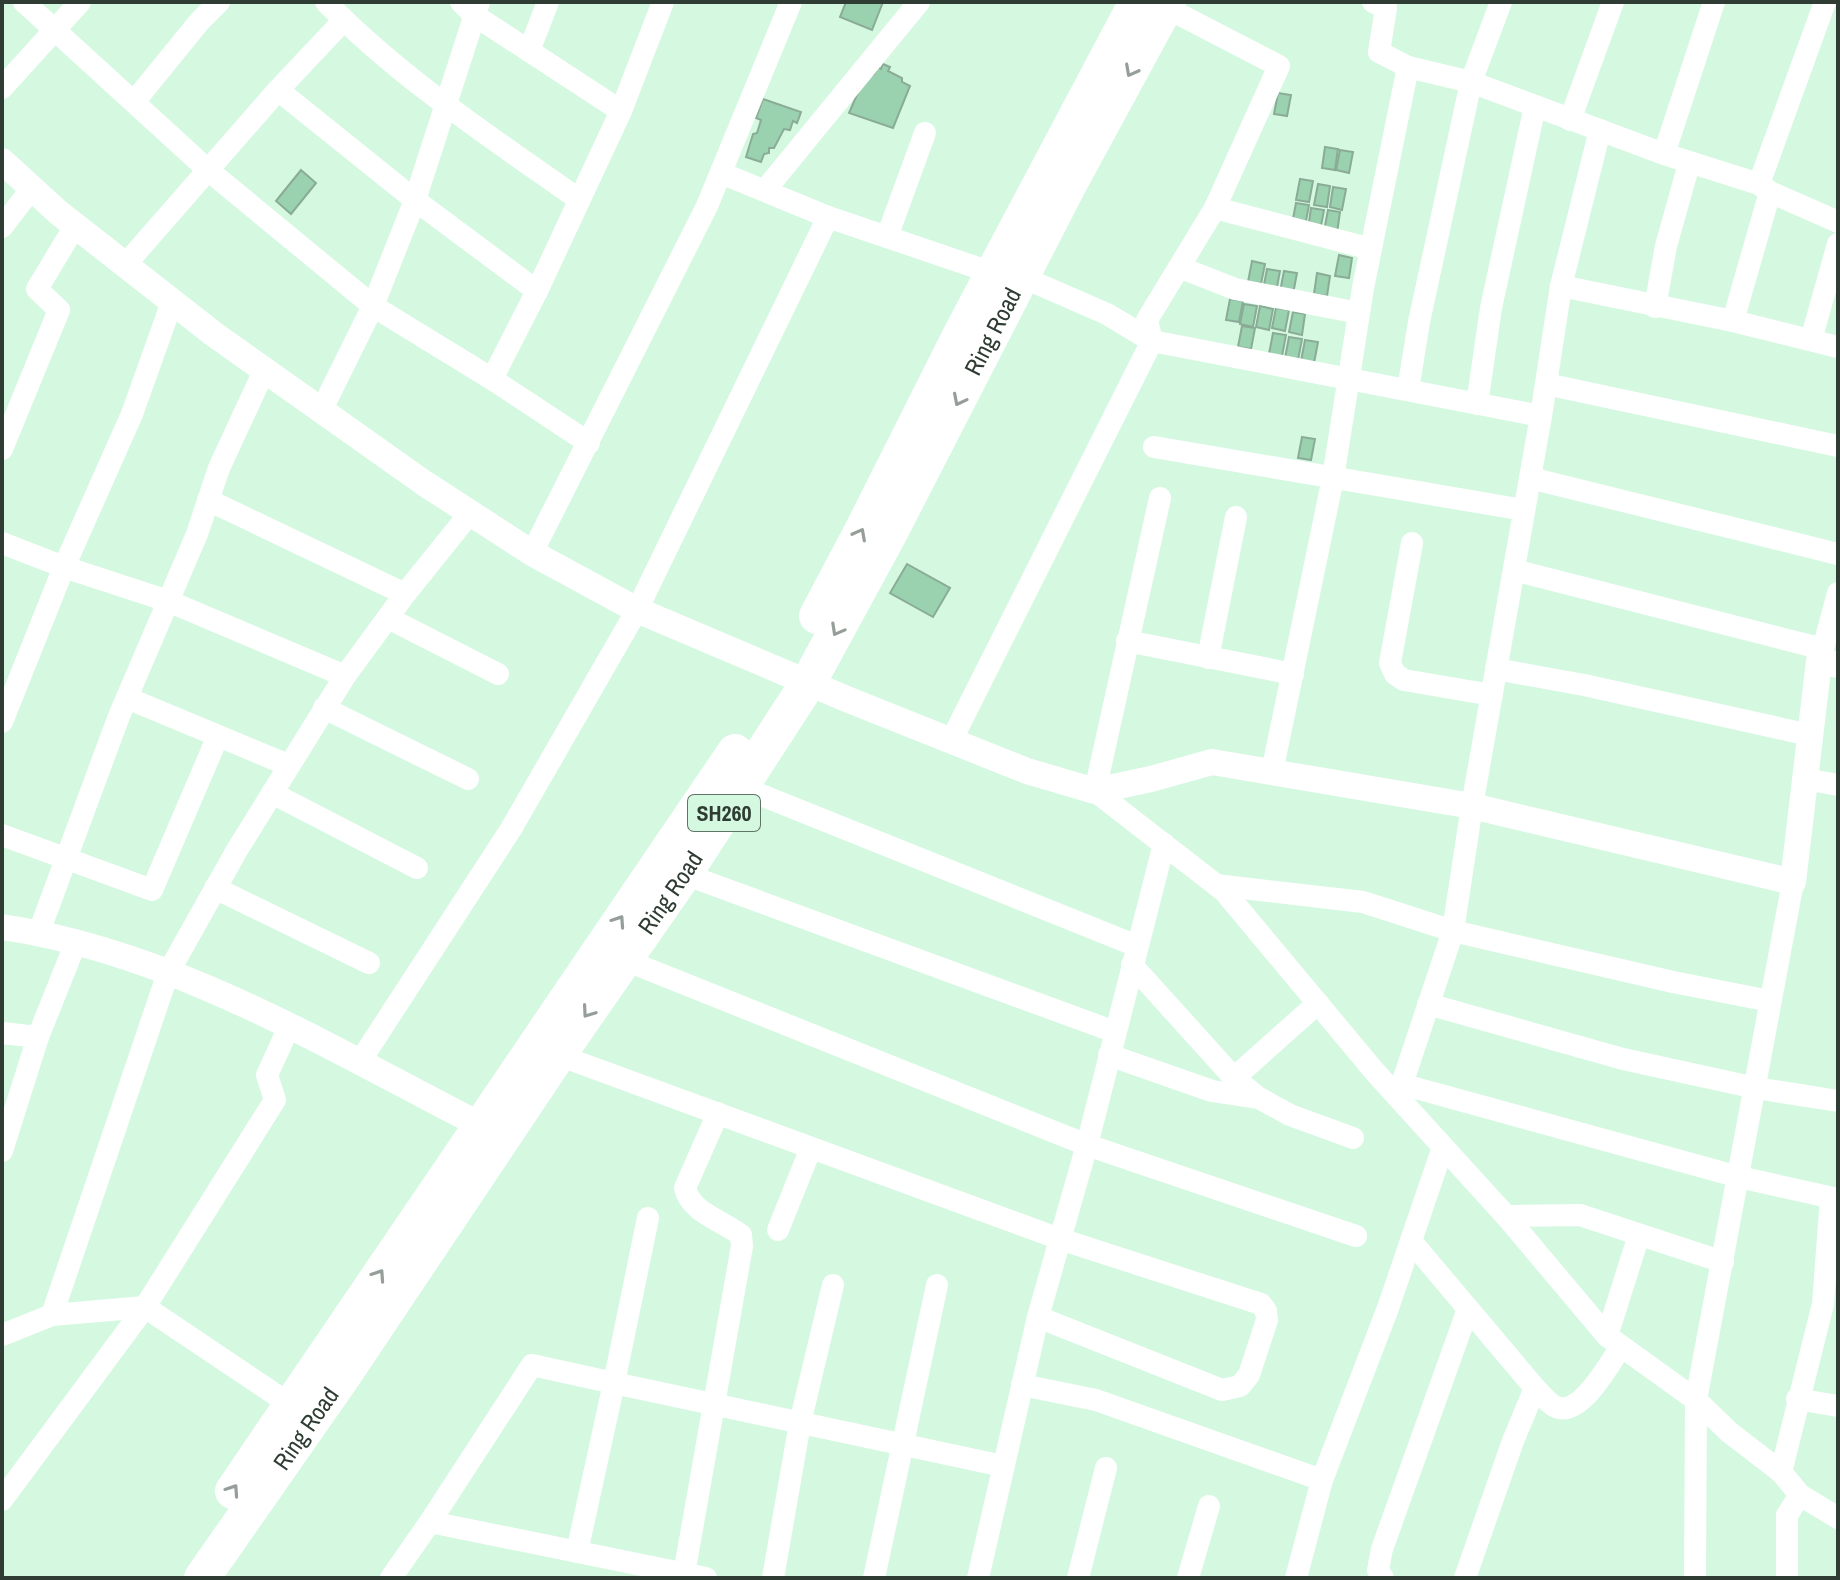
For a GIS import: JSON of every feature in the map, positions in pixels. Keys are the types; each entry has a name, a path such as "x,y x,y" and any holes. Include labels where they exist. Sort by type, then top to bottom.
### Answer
{"highway":[{"name":"Ring Road","path":"202,1578 343,1376 741,787 797,678 861,533 1157,4"},
{"name":"Ring Road","path":"174,1578 734,753 797,678"}],"street":[{"path":"24,2 208,170 373,306 589,443"},
{"path":"2,88 80,2"},
{"path":"134,102 219,2"},
{"path":"326,2 444,104 578,199"},
{"path":"529,51 548,2"},
{"path":"492,379 621,111 663,2"},
{"path":"532,553 721,173 791,2"},
{"path":"766,189 919,2"},
{"path":"1408,390 1419,322 1471,82 1501,2"},
{"path":"1570,120 1613,2"},
{"path":"1664,154 1714,2"},
{"path":"1733,321 1764,188 1825,2"},
{"path":"951,741 1152,341 1147,320 1215,208 1279,66 1157,4"},
{"path":"1382,4 1379,52 1408,67 1471,82 1689,164 1764,188 1838,222"},
{"path":"321,411 373,306 415,200 471,6 529,51 621,111"},
{"path":"125,265 278,90 344,20"},
{"path":"1272,772 1333,478 1359,313 1408,67"},
{"path":"278,90 415,200 537,291"},
{"path":"1477,404 1491,308 1535,106"},
{"path":"1400,1090 1453,931 1561,286 1600,130"},
{"path":"887,237 925,133"},
{"path":"2,161 75,226 264,371 532,553 637,610 797,678 1027,771 1095,791 1224,891 1318,1003 1400,1090 1443,1147 1614,1342 1696,1400 1729,1432 1781,1472 1800,1495 1836,1514"},
{"path":"1655,307 1666,246 1689,164"},
{"path":"721,173 828,217 1007,275 1107,314 1152,341 1541,416"},
{"path":"2,227 32,188"},
{"path":"1215,208 1371,249"},
{"path":"359,1063 511,829 637,610 828,217"},
{"path":"2,449 59,310 37,289 75,226"},
{"path":"1811,340 1838,244"},
{"path":"1179,267 1235,289 1359,313"},
{"path":"1561,286 1733,321 1838,347"},
{"path":"2,722 64,567 132,414 172,302"},
{"path":"39,932 127,698 219,468 264,371"},
{"path":"1546,384 1838,446"},
{"path":"1154,447 1524,510"},
{"path":"1530,478 1838,554"},
{"path":"1095,791 1160,498"},
{"path":"208,500 405,594"},
{"path":"52,1315 168,973 288,765 345,676 470,513"},
{"path":"1208,658 1236,517"},
{"path":"2,543 168,601 345,676"},
{"path":"1412,543 1390,663 1395,674 1404,680 1492,695"},
{"path":"1514,570 1827,658"},
{"path":"1695,1578 1696,1400 1793,882 1810,735 1838,593"},
{"path":"388,618 498,674"},
{"path":"1127,641 1293,674"},
{"path":"1496,669 1584,685 1810,735"},
{"path":"127,698 288,765"},
{"path":"324,708 468,779"},
{"path":"2,835 152,890 218,736"},
{"path":"1095,791 1212,762 1472,806 1793,882"},
{"path":"1805,779 1838,785"},
{"path":"741,787 1134,955 1234,1078 1259,1098 1290,1115 1353,1138"},
{"path":"272,793 417,868"},
{"path":"978,1578 1038,1317 1087,1145 1164,844"},
{"path":"684,874 1115,1032"},
{"path":"1216,885 1363,902 1453,931 1770,1001"},
{"path":"215,888 369,963"},
{"path":"2,927 39,932 76,942 168,973 289,1027 480,1125"},
{"path":"2,1151 7,1117 76,942"},
{"path":"625,960 1087,1145 1356,1236"},
{"path":"1234,1078 1318,1003"},
{"path":"1428,1004 1623,1059 1756,1088 1838,1101"},
{"path":"2,1500 145,1307 275,1100 267,1075 289,1027"},
{"path":"2,1033 38,1037"},
{"path":"558,1055 1060,1239 1261,1304 1267,1320 1249,1375 1240,1386 1222,1390 1038,1317"},
{"path":"1109,1055 1212,1091 1259,1098"},
{"path":"1400,1090 1739,1177 1835,1198 1830,1305 1797,1399 1781,1472"},
{"path":"430,1522 695,1576 713,1405 742,1246 741,1235 693,1205 685,1188 718,1113"},
{"path":"1296,1578 1322,1480 1443,1147"},
{"path":"778,1230 811,1148"},
{"path":"1506,1216 1580,1215 1723,1262"},
{"path":"577,1552 648,1218"},
{"path":"1411,1241 1535,1388 1556,1408 1566,1408 1580,1403 1614,1342 1639,1235"},
{"path":"773,1578 800,1423 833,1285"},
{"path":"874,1578 937,1285"},
{"path":"2,1335 52,1315 145,1307 291,1405"},
{"path":"1383,1578 1378,1570 1382,1549 1468,1309"},
{"path":"391,1578 532,1365 1003,1466"},
{"path":"1022,1385 1096,1400 1322,1480"},
{"path":"1465,1578 1535,1388"},
{"path":"1797,1399 1838,1406"},
{"path":"1078,1578 1106,1468"},
{"path":"1787,1578 1787,1515 1800,1495"},
{"path":"1188,1578 1209,1506"}],"building":[{"path":"846,2 883,2 872,30 840,17"},
{"path":"883,64 910,86 893,128 849,113 863,81 878,67 881,69"},
{"path":"1278,93 1291,95 1287,116 1274,114"},
{"path":"763,99 801,112 797,123 793,121 790,130 784,129 774,148 769,148 769,153 764,154 761,162 746,157 761,120 756,118"},
{"path":"1325,147 1338,149 1335,170 1322,168"},
{"path":"1340,150 1353,152 1349,173 1336,170"},
{"path":"301,170 316,183 291,214 276,201"},
{"path":"1300,179 1313,181 1309,202 1296,200"},
{"path":"1318,184 1330,186 1327,207 1314,205"},
{"path":"1333,187 1346,189 1342,210 1330,207"},
{"path":"1296,203 1309,205 1305,226 1292,224"},
{"path":"1311,208 1324,210 1320,231 1308,229"},
{"path":"1328,210 1340,212 1337,233 1324,231"},
{"path":"1339,255 1352,258 1349,278 1335,276"},
{"path":"1252,261 1265,264 1261,284 1248,282"},
{"path":"1267,269 1280,271 1276,292 1263,290"},
{"path":"1284,271 1297,273 1293,294 1280,292"},
{"path":"1317,273 1330,276 1327,296 1314,294"},
{"path":"1230,299 1243,301 1239,322 1226,320"},
{"path":"1244,304 1257,306 1253,327 1240,324"},
{"path":"1260,306 1273,309 1269,330 1256,327"},
{"path":"1276,308 1289,310 1285,331 1272,328"},
{"path":"1293,312 1305,314 1302,335 1289,332"},
{"path":"1242,326 1255,328 1251,349 1238,347"},
{"path":"1273,333 1286,335 1282,356 1269,354"},
{"path":"1289,337 1302,339 1298,360 1285,358"},
{"path":"1305,340 1318,342 1314,363 1301,361"},
{"path":"1302,437 1315,439 1311,460 1298,458"},
{"path":"907,564 950,588 933,617 890,593"}]}
